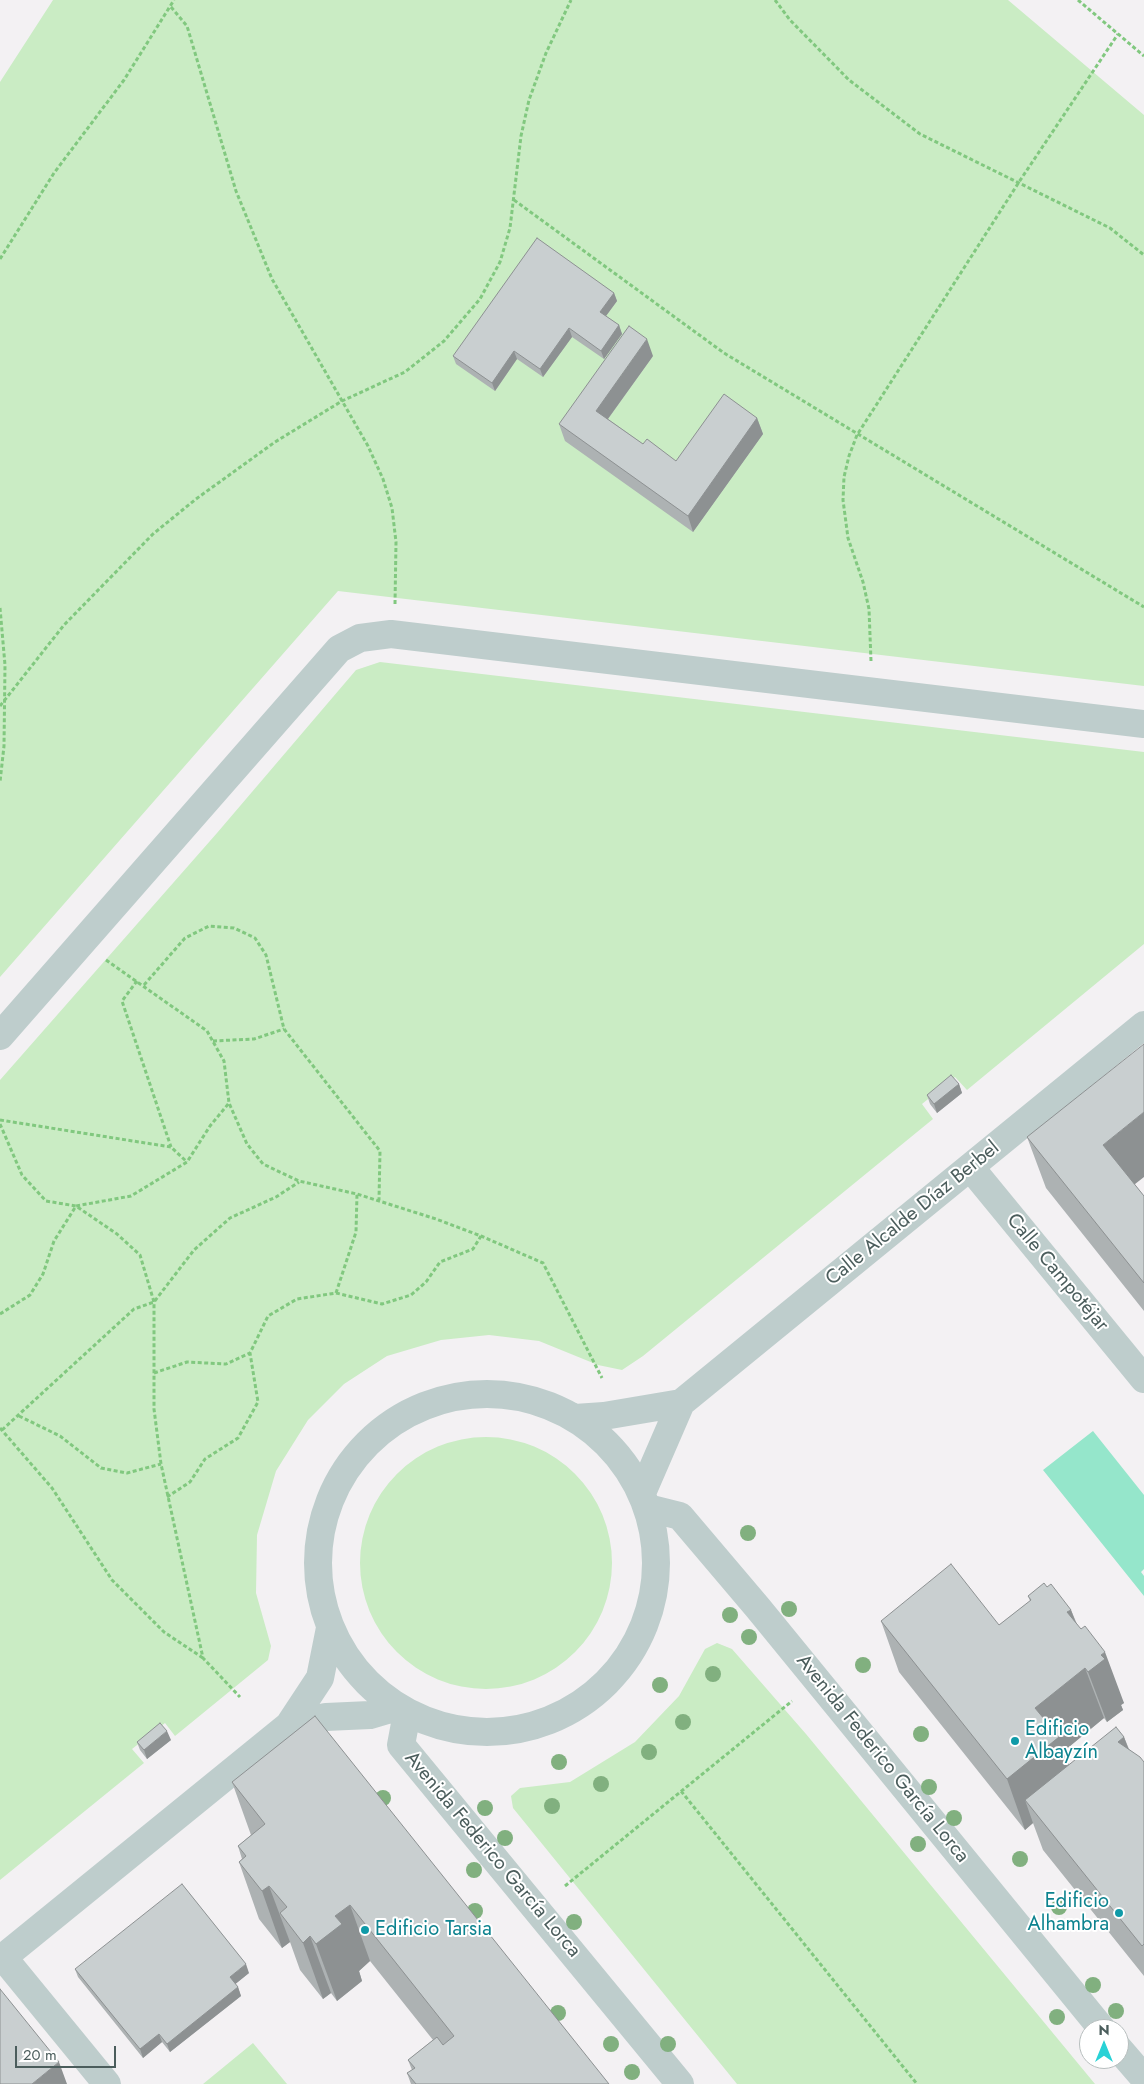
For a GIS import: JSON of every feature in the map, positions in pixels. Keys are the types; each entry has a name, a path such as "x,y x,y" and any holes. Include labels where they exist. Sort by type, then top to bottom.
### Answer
{"street":[{"path":"0,1036 340,649 360,638 391,634 1144,724"},
{"name":"Calle Alcalde Díaz Berbel","path":"574,1418 604,1416 681,1403 1144,1025"},
{"name":"Calle Campotéjar","path":"970,1168 1144,1379"},
{"path":"483,1393 529,1399 574,1418 601,1437 628,1469 645,1501 657,1555 651,1606 630,1655 596,1693 548,1721 497,1732 451,1728 402,1710 368,1684 348,1660 330,1628 317,1575 322,1520 345,1469 384,1428 429,1403 483,1393"},
{"name":"Calle Alcalde Díaz Berbel","path":"645,1501 681,1403"},
{"name":"Avenida Federico García Lorca","path":"645,1501 680,1516 758,1608 1094,2019"},
{"path":"107,2084 2,1958 289,1725 320,1678 330,1628"},
{"path":"289,1725 326,1717 370,1715 402,1710"},
{"name":"Avenida Federico García Lorca","path":"402,1710 401,1745 680,2084"},
{"path":"1129,2043 1144,2044"},
{"path":"1129,2061 1144,2078"}],"path":[{"path":"0,259 54,173 124,80 174,0"},
{"path":"0,706 64,625 153,534 196,499 275,442 342,401 405,372 444,341 480,299 500,262 510,228 521,136 529,100 546,53 571,0"},
{"path":"775,0 790,20 849,80 920,134 1110,228 1144,255"},
{"path":"1078,0 1144,56"},
{"path":"170,8 187,26 236,191 272,279 368,446 383,479 392,508 396,542 395,606"},
{"path":"871,661 869,609 863,582 848,538 843,500 844,477 849,456 858,434 1019,182 1118,34"},
{"path":"514,200 724,353 1144,607"},
{"path":"0,608 5,665 4,746 0,782"},
{"path":"144,985 185,938 209,926 234,928 255,938 266,955 284,1030 380,1151 379,1200"},
{"path":"102,956 207,1031 224,1061 229,1103 247,1144 264,1164 299,1182 379,1200 481,1236 543,1263 602,1378"},
{"path":"136,981 122,1001 171,1147 187,1162"},
{"path":"212,1041 254,1039 284,1030"},
{"path":"0,1122 22,1175 46,1201 76,1206 131,1196 187,1162 210,1126 229,1103"},
{"path":"0,1122 171,1147"},
{"path":"240,1697 203,1658 164,1632 112,1580 52,1488 1,1429 19,1416 134,1309 154,1302 194,1250 230,1218 276,1196 299,1182"},
{"path":"336,1293 356,1232 357,1194"},
{"path":"76,1206 117,1234 140,1255 154,1302 154,1410 161,1464 203,1658"},
{"path":"0,1314 30,1296 43,1274 54,1241 76,1206"},
{"path":"167,1497 190,1482 205,1459 238,1438 258,1402 250,1353 268,1316 298,1299 336,1293 382,1304 411,1296 426,1282 440,1262 473,1248 481,1236"},
{"path":"154,1373 187,1362 226,1364 250,1353"},
{"path":"19,1416 60,1436 101,1468 127,1473 161,1464"},
{"path":"565,1886 792,1701"},
{"path":"681,1791 917,2084"}],"shaded area":[{"path":"53,0 1008,0 1144,115 1144,686 338,591 0,977 0,82"},
{"path":"380,662 1144,752 1144,944 967,1090 955,1077 922,1104 933,1119 643,1356 622,1370 598,1365 539,1341 489,1335 441,1340 387,1356 344,1384 308,1420 276,1471 257,1535 256,1593 271,1646 268,1660 175,1736 165,1723 132,1749 144,1763 0,1880 0,1080 217,833 356,670"},
{"path":"1093,1431 1144,1495 1144,1569 1141,1572 1144,1576 1144,1596 1043,1470"},
{"path":"474,1437 498,1437 523,1442 546,1452 566,1465 584,1483 597,1503 607,1526 612,1551 610,1588 603,1611 584,1643 566,1661 546,1674 523,1684 498,1689 474,1689 449,1684 426,1674 406,1661 388,1643 375,1623 365,1600 360,1575 360,1551 365,1526 375,1503 388,1483 406,1465 426,1452 449,1442"},
{"path":"717,1643 732,1649 806,1734 1079,2065 1079,2069 1083,2069 1095,2084 737,2084 513,1808 511,1796 520,1788 570,1782 635,1742 679,1696 705,1649"},
{"path":"253,2043 287,2084 203,2084"}],"building":[{"path":"537,238 614,293 600,312 619,325 601,351 569,328 540,369 514,351 492,383 453,356"},
{"path":"629,326 647,339 596,411 643,444 647,439 676,461 724,394 757,418 688,516 559,424"},
{"path":"1144,1044 1144,1112 1103,1145 1144,1196 1144,1283 1027,1137"},
{"path":"951,1075 959,1084 934,1104 927,1095"},
{"path":"951,1564 999,1625 1031,1600 1028,1596 1044,1583 1047,1587 1051,1584 1071,1610 1067,1612 1081,1629 1085,1626 1105,1652 1101,1655 1105,1659 1088,1672 1085,1668 1035,1708 1059,1737 1007,1779 881,1621"},
{"name":"Edificio Tarsia","path":"315,1716 609,2084 416,2084 407,2073 415,2068 408,2060 437,2037 443,2045 454,2036 350,1905 335,1916 342,1924 316,1944 310,1936 303,1943 280,1913 287,1907 269,1886 262,1891 239,1862 246,1856 238,1846 265,1824 232,1782"},
{"path":"160,1723 167,1731 144,1750 137,1742"},
{"path":"1116,1727 1124,1737 1118,1742 1140,1757 1144,1762 1144,1944 1142,1946 1025,1800"},
{"path":"182,1884 246,1964 230,1977 238,1987 167,2044 159,2034 140,2049 75,1969"},
{"path":"0,1989 59,2062 32,2084 0,2084"}],"place":[{"name":"Edificio Albayzín","path":"1015,1741"},
{"name":"Edificio Alhambra","path":"1119,1913"},
{"name":"Edificio Tarsia","path":"365,1930"}]}
